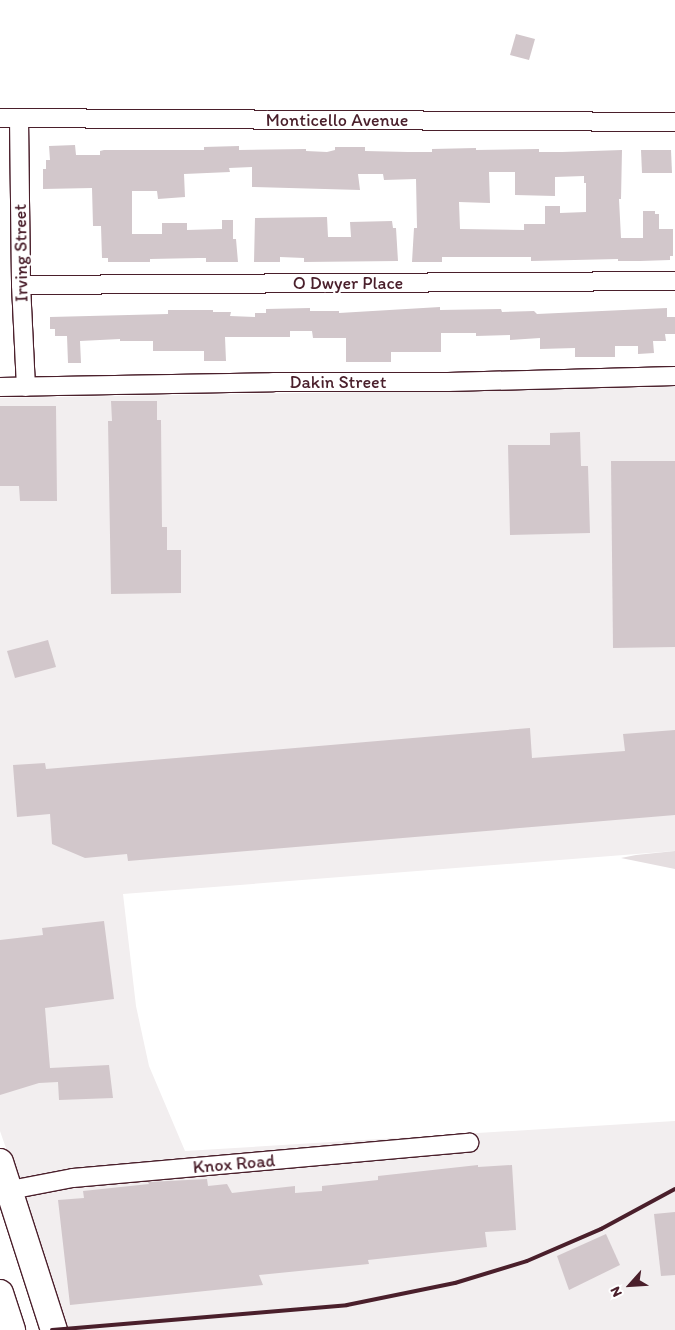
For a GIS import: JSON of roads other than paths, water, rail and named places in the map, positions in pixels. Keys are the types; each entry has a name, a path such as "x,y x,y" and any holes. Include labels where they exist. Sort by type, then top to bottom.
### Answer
{"main road":[{"path":"0,1162 5,1190 54,1330"},
{"path":"0,1293 12,1330"}],"street":[{"name":"Monticello Avenue","path":"0,118 675,122"},
{"name":"Irving Street","path":"19,118 21,285 26,387"},
{"name":"O Dwyer Place","path":"21,285 675,282"},
{"name":"Dakin Street","path":"0,387 273,382 448,382 675,376"},
{"name":"Knox Road","path":"5,1190 73,1178 469,1144"}],"railway":[{"path":"52,1330 347,1305 455,1283 527,1261 601,1229 675,1189"}]}
